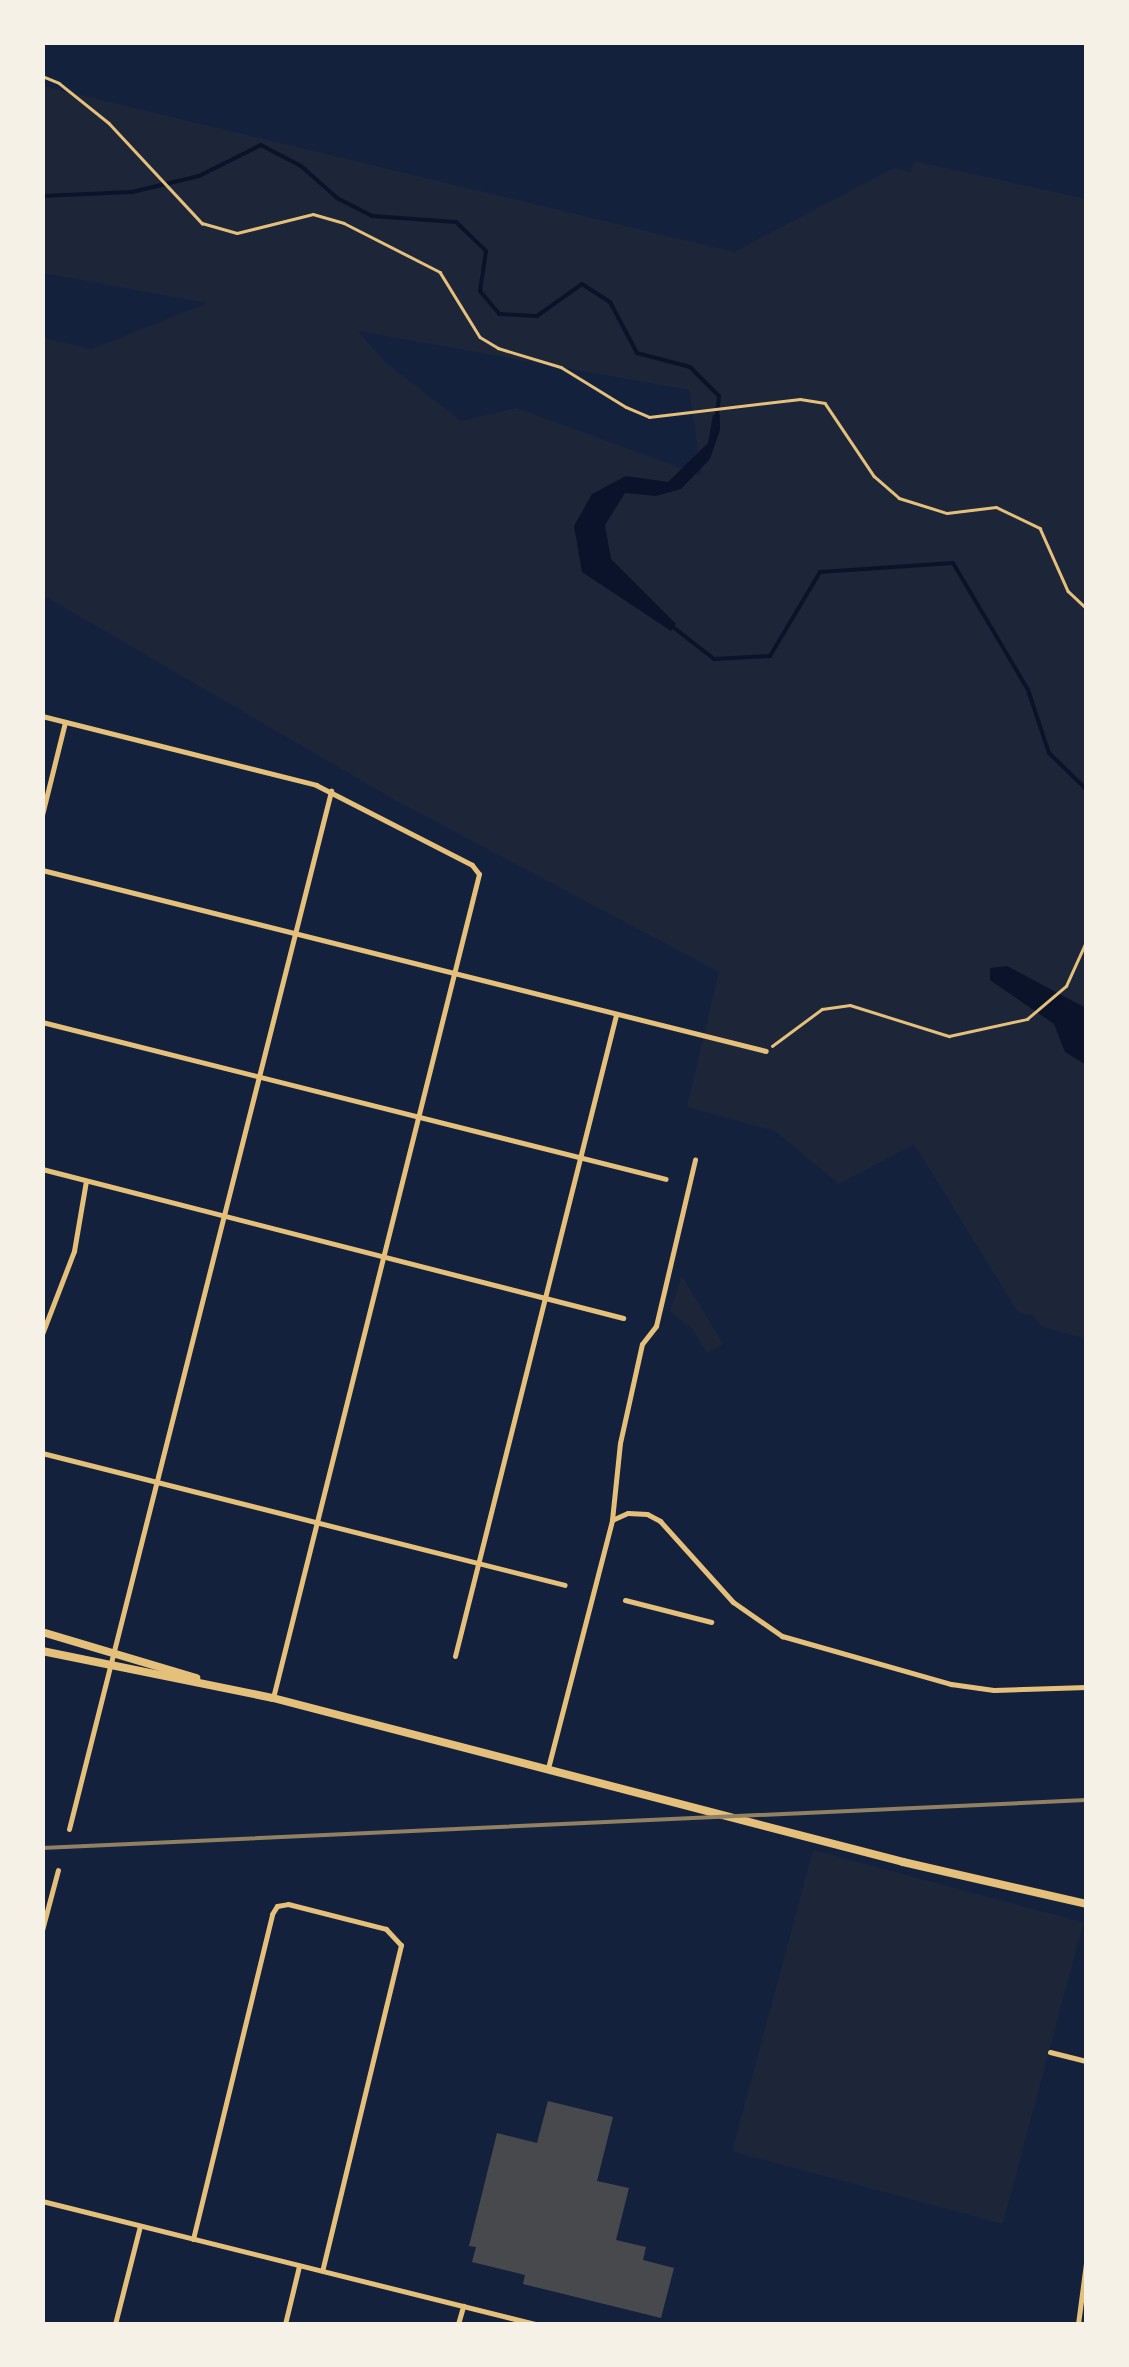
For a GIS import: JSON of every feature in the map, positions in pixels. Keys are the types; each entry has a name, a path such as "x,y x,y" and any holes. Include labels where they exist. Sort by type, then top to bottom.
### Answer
{"main road":[{"path":"42,1632 114,1650 220,1685 1086,1904"},
{"path":"42,1651 109,1668 220,1685"}],"street":[{"path":"42,716 331,791 472,865 479,880 273,1698"},
{"path":"42,815 66,722"},
{"path":"69,1829 331,791"},
{"path":"42,870 766,1051"},
{"path":"455,1656 616,1015"},
{"path":"42,1022 666,1180"},
{"path":"548,1768 612,1520 642,1344 656,1326 696,1160"},
{"path":"42,1169 623,1318"},
{"path":"42,1334 74,1251 86,1182"},
{"path":"42,1453 565,1584"},
{"path":"612,1520 628,1514 647,1514 660,1521 733,1602 782,1636 951,1684 994,1690 1086,1687"},
{"path":"625,1600 711,1622"},
{"path":"42,1930 58,1870"},
{"path":"193,2238 277,1906 288,1904 396,1935 400,1945 322,2271"},
{"path":"1050,2052 1086,2062"},
{"path":"42,2201 535,2324"},
{"path":"115,2324 140,2225"},
{"path":"1078,2324 1086,2263"},
{"path":"285,2324 300,2266"},
{"path":"458,2324 463,2306"}],"path":[{"path":"42,76 60,83 108,123 186,210 220,232 237,233 313,214 344,223 440,272 480,337 498,348 561,367 649,417 810,400 824,403 874,476 899,498 947,513 996,507 1040,528 1068,591 1085,607"},
{"path":"1085,607 1086,599"},
{"path":"766,1051 822,1009 850,1005 949,1036 1027,1019 1066,986 1086,942"}],"shaded area":[{"path":"43,86 734,252 894,168 911,172 914,161 1086,199 1086,1339 1041,1326 1034,1316 1018,1312 914,1144 839,1184 775,1131 687,1107 719,972 395,800 43,595 43,338 92,349 207,303 43,273","holes":["358,331 689,390 702,476 517,408 461,421 385,362"]},
{"path":"720,414 720,430 710,459 681,489 656,496 625,493 605,525 611,559 676,624 671,631 582,572 574,526 592,494 626,476 668,482 708,443 713,415"},
{"path":"1007,966 1086,1008 1086,1065 1065,1052 1054,1024 990,980 990,968"},
{"path":"682,1276 723,1344 707,1353 692,1328 670,1312"},
{"path":"813,1850 1083,1922 1003,2224 732,2151"}],"building":[{"path":"548,2101 613,2117 597,2181 629,2188 616,2240 646,2247 643,2260 674,2268 661,2318 523,2284 525,2275 472,2262 476,2247 469,2246 497,2133 537,2143"}],"waterway":[{"path":"42,196 132,192 199,176 261,145 301,166 337,198 372,216 456,222 486,251 480,291 499,314 537,316 582,284 610,302 637,353 690,367 719,396 717,416"},
{"path":"673,627 714,659 770,656 820,572 953,563 1028,690 1049,753 1086,789"}],"railway":[{"path":"42,1848 1086,1800"}]}
